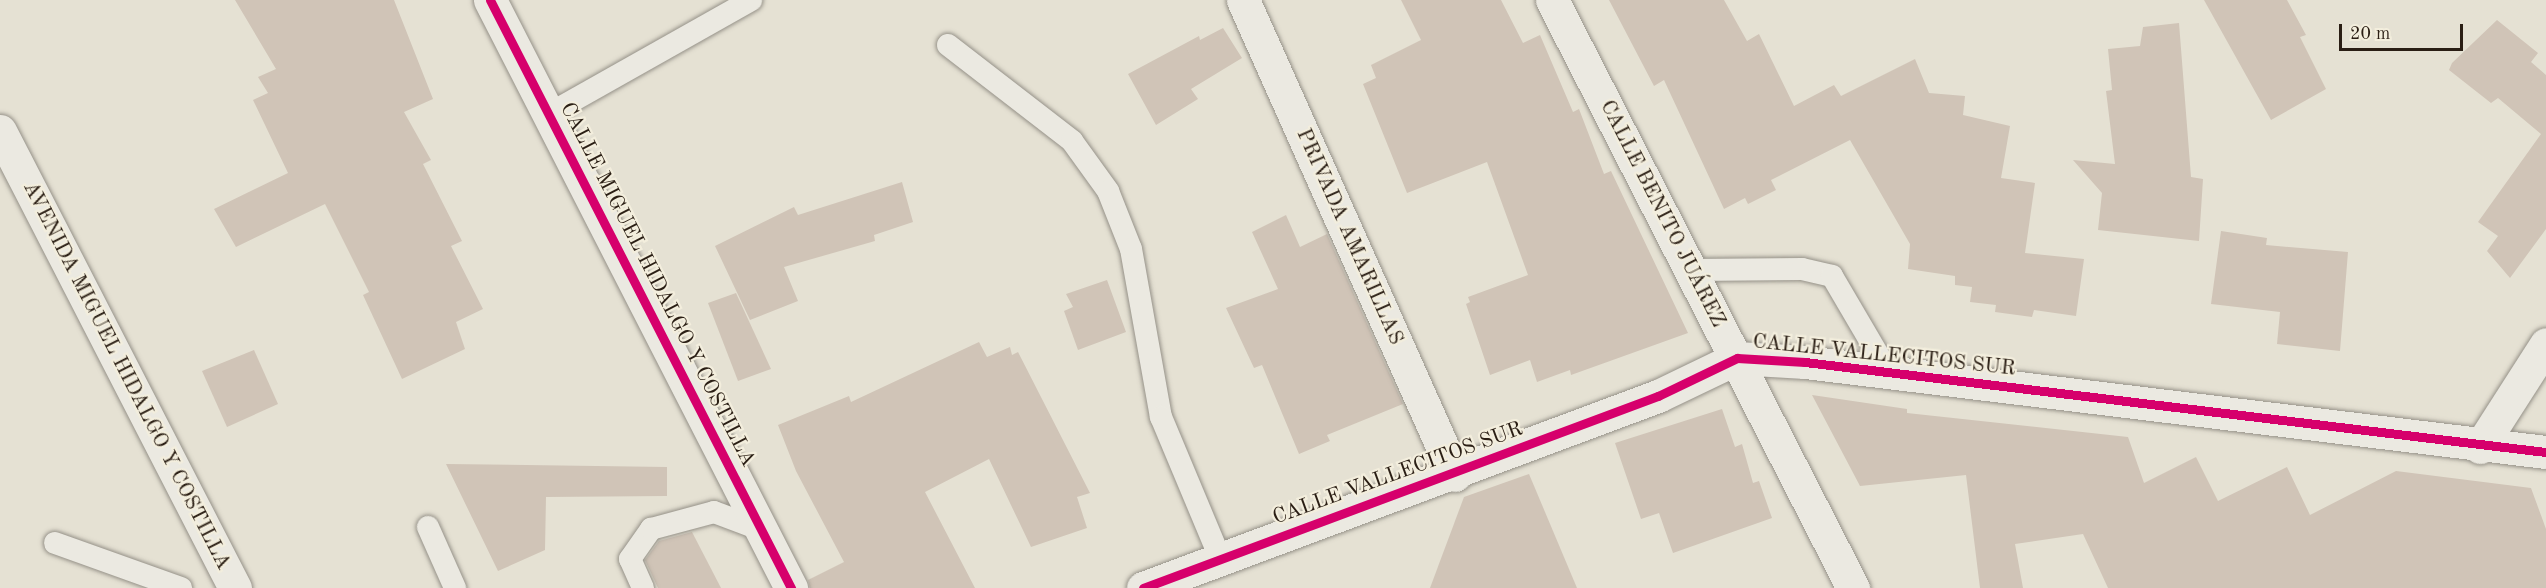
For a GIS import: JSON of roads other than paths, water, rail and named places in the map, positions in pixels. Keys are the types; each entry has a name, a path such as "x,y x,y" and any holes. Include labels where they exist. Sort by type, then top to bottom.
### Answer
{"street":[{"name":"CALLE MIGUEL HIDALGO Y COSTILLA","path":"490,0 790,588"},
{"name":"PRIVADA AMARILLAS","path":"1243,0 1455,475"},
{"name":"CALLE BENITO JUÁREZ","path":"1552,0 1854,588"},
{"name":"AVENIDA MIGUEL HIDALGO Y COSTILLA","path":"0,131 235,588"},
{"path":"2480,447 2546,344"},
{"name":"CALLE VALLECITOS SUR","path":"1143,588 1220,558 1455,475 1658,396 1737,358 1889,373 2480,447 2546,452"}],"lane":[{"path":"549,114 752,0"},
{"path":"948,45 1072,141 1108,191 1131,249 1161,417 1220,558"},
{"path":"1691,270 1802,269 1832,276 1889,373"},
{"path":"644,588 630,559 651,529 714,512 762,530"},
{"path":"428,527 455,588"},
{"path":"55,543 181,588"}]}
